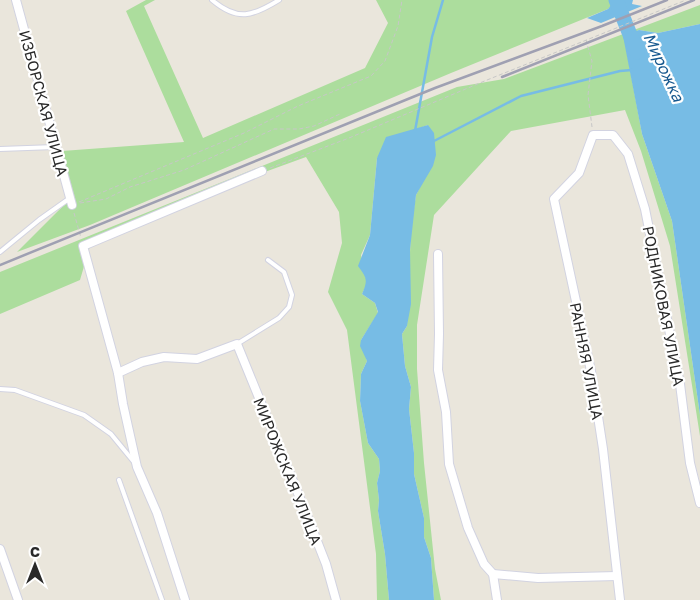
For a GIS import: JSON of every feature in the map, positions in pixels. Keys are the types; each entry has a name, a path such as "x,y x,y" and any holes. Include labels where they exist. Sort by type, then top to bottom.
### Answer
{"street":[{"name":"ИЗБОРСКАЯ УЛИЦА","path":"16,0 71,202"},
{"name":"РОДНИКОВАЯ УЛИЦА","path":"593,136 613,135 628,154 645,209 680,384 690,463 700,503"},
{"name":"РАННЯЯ УЛИЦА","path":"593,136 579,173 554,199 591,371 603,448 620,600"},
{"path":"185,600 157,513 138,467 123,404 118,373 83,246 262,171"},
{"path":"438,254 438,370 446,412 449,464 468,528 484,564 493,574 497,600"},
{"path":"118,373 142,362 164,357 197,359 237,344"},
{"name":"МИРОЖСКАЯ УЛИЦА","path":"237,344 326,564 336,600"},
{"path":"0,549 18,600"},
{"path":"493,574 538,578 617,576"}],"lane":[{"path":"212,0 220,7 234,14 248,15 260,12 279,0"},
{"path":"0,149 55,147"},
{"path":"0,252 39,220 71,202"},
{"path":"237,344 279,318 289,307 292,295 284,272 268,260"},
{"path":"0,389 16,390 84,415 111,434 138,467"},
{"path":"119,480 162,600"}],"path":[{"path":"71,202 244,133 298,106 371,76 385,61 398,26 402,0"},
{"path":"262,171 686,0"},
{"path":"585,40 592,61 588,94 593,136"},
{"path":"71,202 106,199 130,187 177,172 228,151 274,129 299,129 314,126 340,114"},
{"path":"71,202 83,246"}],"green space":[{"path":"146,0 155,0 144,6 203,138 365,68 388,23 376,0 610,0 613,4 608,9 90,225 17,252 66,203 74,198 62,151 184,142 126,11"},
{"path":"700,5 700,24 658,33 639,30 624,37 642,134 672,221 700,415 700,436 670,246 641,151 625,110 511,131 434,215 417,325 417,369 424,463 435,569 441,600 434,600 431,558 424,537 424,518 414,474 414,453 409,409 411,387 405,366 402,334 407,326 411,228 416,195 421,185 428,125 417,129 377,158 370,235 361,255 367,283 362,294 375,303 378,313 361,340 367,361 361,374 360,401 368,443 379,459 380,471 377,483 378,511 385,554 389,600 377,600 376,554 347,330 328,292 342,243 339,212 306,157 262,173 90,246 80,280 0,314 0,272 457,87 504,79"}],"water":[{"path":"610,0 633,0 632,4 642,6 601,23 587,18 608,9 612,4"},
{"path":"700,24 700,415 672,221 642,134 623,36 639,30 658,33"},
{"path":"428,125 434,133 436,155 433,166 416,195 410,250 411,304 407,326 402,334 405,366 411,387 409,409 414,453 414,474 424,518 424,537 431,558 434,600 389,600 385,554 378,511 377,483 380,471 379,459 368,443 360,401 361,374 367,361 360,346 361,340 378,312 375,303 362,294 366,279 358,266 370,235 377,158 386,137"}],"waterway":[{"path":"415,131 432,37 443,0"},
{"name":"Мирожка","path":"616,0 637,52"},
{"path":"434,141 521,96 620,71 632,70"}],"railway":[{"path":"0,265 435,88 667,0"},
{"path":"502,77 694,0"}]}
